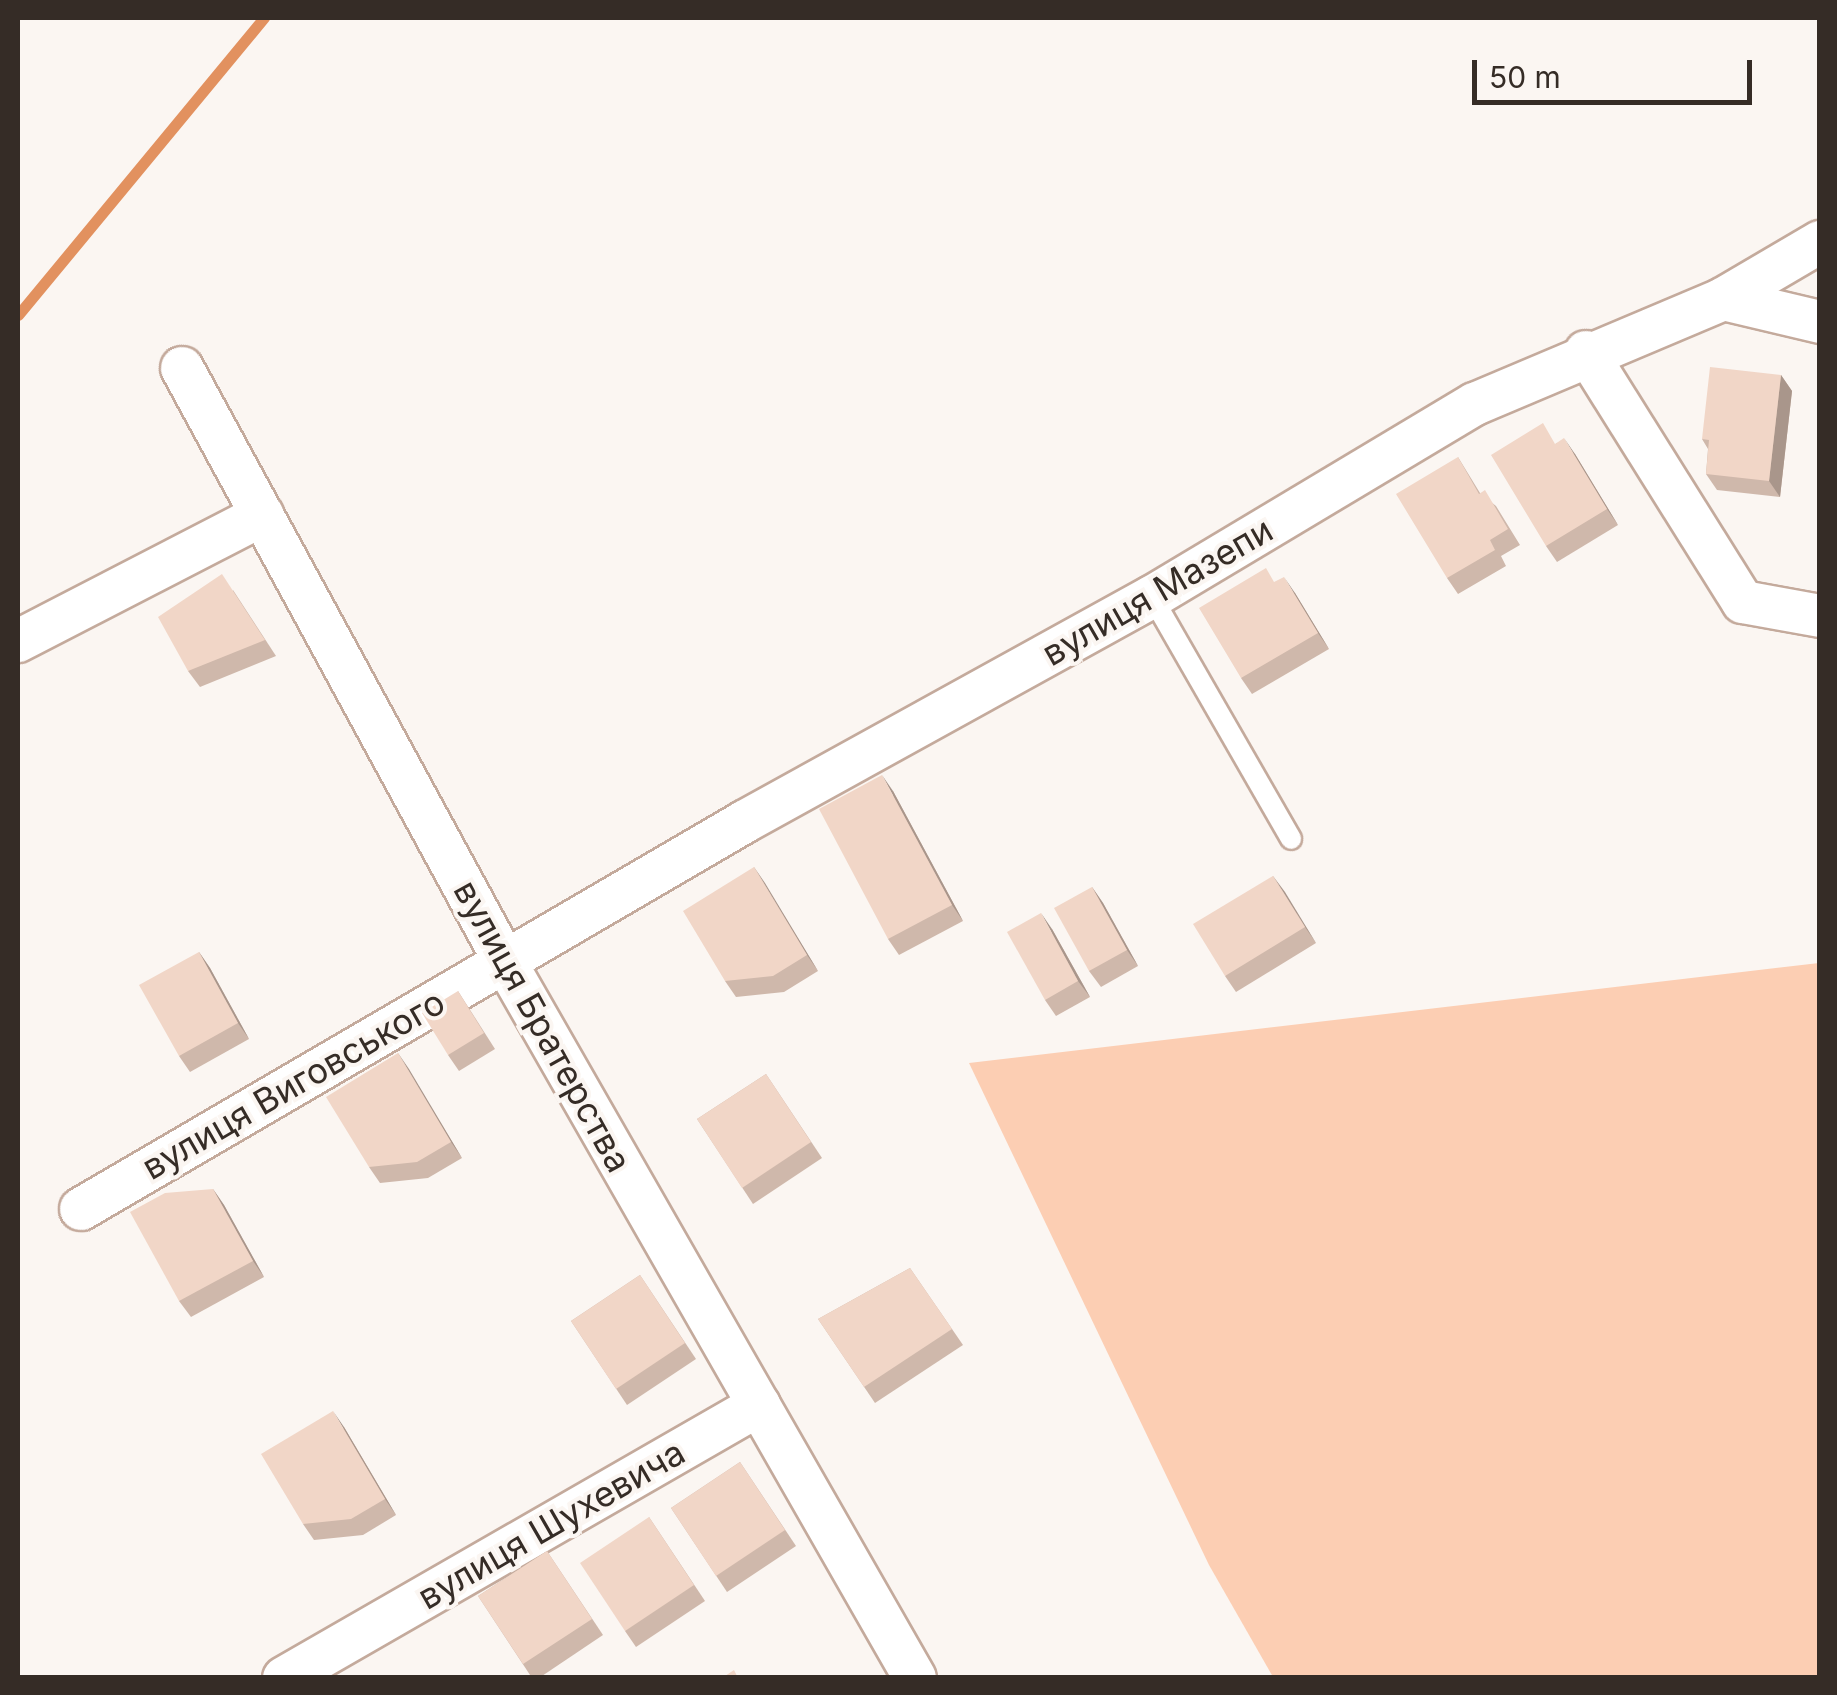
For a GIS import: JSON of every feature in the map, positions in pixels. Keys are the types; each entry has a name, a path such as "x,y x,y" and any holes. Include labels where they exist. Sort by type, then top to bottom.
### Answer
{"street":[{"name":"вулиця Мазепи","path":"504,960 1152,597 1475,404 1586,352 1723,299 1820,242"},
{"path":"1723,299 1820,322"},
{"path":"1586,352 1743,602 1820,616"},
{"name":"вулиця Братерства","path":"182,368 504,960 915,1678"},
{"path":"18,641 262,515"},
{"name":"вулиця Виговського","path":"81,1209 504,960"},
{"name":"вулиця Шухевича","path":"284,1678 759,1405"}],"lane":[{"path":"1152,597 1291,839"}],"shaded area":[{"path":"1819,963 1819,1677 1273,1677 1209,1565 969,1063"}],"building":[{"path":"1710,367 1781,375 1769,481 1706,474 1709,440 1702,439"},
{"path":"1543,423 1555,444 1564,438 1607,509 1546,546 1491,455"},
{"path":"1458,457 1479,494 1485,490 1508,529 1490,540 1495,550 1447,578 1396,494"},
{"path":"1266,568 1274,582 1284,577 1318,633 1241,678 1199,608"},
{"path":"222,574 265,640 188,671 158,617"},
{"path":"882,775 952,905 888,939 819,809"},
{"path":"754,867 807,955 773,976 725,981 683,911"},
{"path":"1273,876 1305,927 1225,976 1193,924"},
{"path":"1092,887 1127,950 1089,971 1054,908"},
{"path":"1041,913 1078,981 1045,1000 1007,932"},
{"path":"199,952 238,1023 179,1056 139,985"},
{"path":"458,991 484,1033 448,1055 422,1013"},
{"path":"398,1053 451,1142 417,1162 369,1167 326,1097"},
{"path":"766,1074 811,1142 742,1188 697,1119"},
{"path":"213,1189 253,1261 179,1301 130,1212 165,1193"},
{"path":"910,1268 952,1329 864,1387 818,1319"},
{"path":"640,1275 685,1343 616,1389 571,1321"},
{"path":"333,1411 385,1499 351,1519 303,1524 261,1454"},
{"path":"740,1462 785,1530 716,1576 671,1508"},
{"path":"649,1517 694,1585 625,1631 580,1563"},
{"path":"547,1551 592,1619 523,1664 478,1596"},
{"path":"734,1670 738,1678 722,1678"}],"waterway":[{"path":"18,315 264,18"}]}
